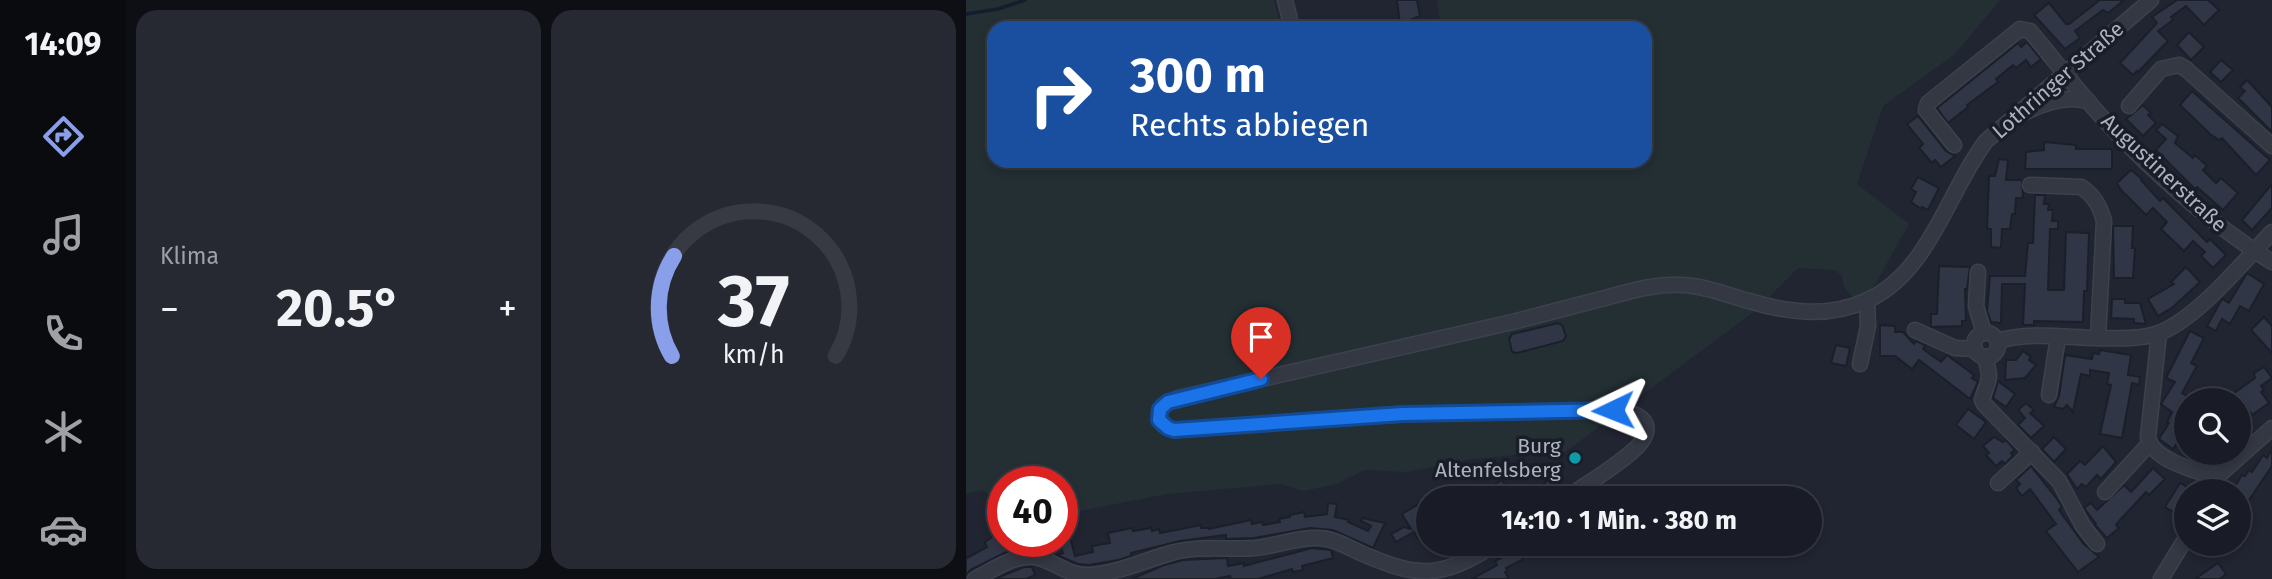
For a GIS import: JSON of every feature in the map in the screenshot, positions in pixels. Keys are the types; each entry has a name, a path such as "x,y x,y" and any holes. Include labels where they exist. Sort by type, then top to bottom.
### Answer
{"street":[{"path":"1285,0 1290,21"},
{"name":"Lothringer Straße","path":"1583,486 1641,443 1646,426 1637,414 1613,410 1403,414 1174,430 1163,425 1159,414 1163,405 1178,398 1509,323 1649,287 1702,287 1784,310 1817,313 1867,300 1892,283 1913,261 1986,141 2151,0"},
{"name":"Augustinerstraße","path":"1954,145 1926,110 1928,103 2026,28 2110,126 2179,191 2272,262"},
{"path":"2129,106 2161,69 2179,65 2272,146"},
{"path":"2010,119 2045,103 2088,101"},
{"path":"2030,185 2081,187 2100,209 2104,221 2098,338"},
{"path":"1998,341 2017,337 2130,338 2159,333 2197,307 2272,232"},
{"path":"1978,272 1976,306 1983,333"},
{"path":"1860,364 1868,326 1867,300"},
{"path":"1915,330 1955,348 1980,353 1996,352 1998,341 1994,336 1983,333"},
{"path":"1983,333 1975,339 1990,377 1990,384 1982,400 2059,481 2097,544"},
{"path":"2159,333 2149,420 2149,444 2155,452 2166,458 2218,476"},
{"path":"2049,395 2058,337"},
{"path":"2217,479 2272,428"},
{"path":"2105,492 2149,444"},
{"path":"1997,483 2032,452"},
{"path":"975,579 1007,562 1028,557 1039,558 1072,576 1088,575 1114,572 1173,552 1253,548 1317,537 1338,542 1400,571 1430,573 1460,565 1475,556"},
{"path":"2161,579 2175,556"}],"shaded area":[{"path":"966,0 1274,0 1279,21 987,21 987,168 1652,168 1652,21 1440,21 1437,0 2000,0 1955,54 1883,106 1857,184 1909,224 1877,281 1859,305 1844,287 1842,276 1835,270 1798,268 1756,310 1556,459 1538,453 1473,459 1407,472 1364,470 1337,484 1303,491 1280,484 1167,494 1078,511 1078,466 987,466 987,493 982,490 966,494"}],"building":[{"path":"1397,0 1417,0 1420,16 1400,21"},
{"path":"2100,0 2124,0 2108,13 2103,10 2075,31 2080,38 2065,49 2034,15 2049,3 2066,24 2069,24"},
{"path":"2177,0 2208,0 2219,10 2204,25 2186,6 2171,17 2173,20 2158,31 2168,41 2133,75 2120,63 2157,23 2152,17"},
{"path":"2189,32 2204,47 2191,60 2177,45"},
{"path":"2027,42 2041,59 2031,67 2026,60 2016,68 2013,65 1996,79 1998,82 1948,123 1937,108 2018,43 2021,47"},
{"path":"2221,60 2233,70 2221,82 2210,72"},
{"path":"2247,80 2272,107 2272,132 2238,98 2245,91 2240,87"},
{"path":"2192,91 2270,160 2256,175 2222,138 2219,140 2210,134 2180,105"},
{"path":"2143,105 2156,123 2143,136 2126,119"},
{"path":"1918,116 1946,151 1955,156 1941,167 1935,160 1932,163 1919,148 1923,144 1907,124"},
{"path":"2162,124 2178,136 2175,143 2207,166 2203,170 2216,183 2221,178 2238,193 2223,210 2197,187 2195,189 2156,150 2166,139 2156,130"},
{"path":"2044,142 2076,145 2076,149 2112,149 2112,169 2025,169 2026,152 2044,150"},
{"path":"1999,159 2008,160 2006,180 2022,180 2023,198 2016,198 2010,229 2002,229 2001,248 1991,247 1991,229 1987,229 1989,176 1995,176"},
{"path":"2131,170 2160,201 2163,198 2207,242 2210,239 2226,255 2213,268 2201,256 2205,252 2193,241 2184,251 2161,229 2167,222 2153,208 2146,215 2121,190 2117,183"},
{"path":"1918,177 1939,188 1928,210 1911,202 1916,192 1911,189"},
{"path":"2272,184 2272,208 2252,230 2242,220"},
{"path":"2035,195 2045,195 2044,204 2049,204 2048,210 2053,210 2052,221 2058,221 2058,229 2050,229 2048,290 2064,290 2066,232 2089,233 2083,322 2034,321 2034,325 2023,325 2025,284 2002,284 2001,323 1991,322 1987,311 1990,276 2025,276 2028,243 2033,243"},
{"path":"2113,226 2133,226 2133,278 2114,278"},
{"path":"1939,266 1970,267 1965,289 1966,321 1962,321 1962,326 1931,327 1931,314 1937,314"},
{"path":"2186,267 2200,282 2173,307 2158,316 2148,299 2174,284 2171,282"},
{"path":"2247,273 2264,284 2249,311 2240,306 2230,324 2222,319 2216,331 2207,326 2222,299 2229,303"},
{"path":"2112,299 2125,299 2125,303 2140,303 2146,324 2134,323 2134,319 2111,318"},
{"path":"2264,317 2272,326 2272,353 2251,330"},
{"path":"1558,323 1562,325 1566,336 1563,341 1512,352 1509,339 1512,334"},
{"path":"1880,325 1895,326 1895,332 1903,332 1914,344 1916,341 1925,345 1923,349 1941,362 1947,355 1974,375 1972,378 1978,382 1970,399 1919,360 1912,369 1895,356 1880,356"},
{"path":"2190,331 2204,338 2191,363 2197,366 2185,388 2174,388 2173,449 2159,439 2172,412 2161,404 2175,382 2166,378"},
{"path":"1836,345 1850,348 1846,366 1831,363"},
{"path":"2100,350 2131,355 2128,375 2140,377 2139,385 2132,383 2122,438 2100,434 2111,385 2107,384 2109,373 2090,370 2090,376 2081,374 2073,412 2067,405 2063,409 2054,407 2059,396 2065,355 2092,359 2093,353 2099,354"},
{"path":"2023,351 2036,365 2025,378 2005,380 2006,360 2016,360"},
{"path":"2264,367 2272,378 2261,386 2264,390 2261,392 2269,403 2252,415 2251,388 2241,388 2255,378 2254,373"},
{"path":"1998,381 2015,394 2006,407 1993,398"},
{"path":"2026,403 2034,410 2030,413 2044,426 2031,438 2018,425 2025,418 2018,410"},
{"path":"1968,409 1986,422 1974,439 1956,425"},
{"path":"1994,437 2003,442 2006,440 2015,450 2005,464 2002,461 1996,466 1986,455 1989,453 1983,446"},
{"path":"2054,437 2066,449 2054,462 2042,449"},
{"path":"2103,446 2116,462 2101,479 2097,475 2086,487 2082,484 2077,489 2067,474 2080,461 2085,465"},
{"path":"2272,449 2272,466 2251,497 2251,479 2239,479 2249,470 2252,472 2263,455 2267,458"},
{"path":"2031,466 2062,506 2059,510 2083,543 2099,557 2078,572 2046,531 2056,524 2030,489 2022,496 2016,488 2020,484 2016,480"},
{"path":"2153,468 2165,479 2149,495 2146,492 2116,525 2119,528 2107,538 2084,508 2091,503 2097,510 2124,485 2131,492"},
{"path":"1555,476 1562,486 1540,486"},
{"path":"1502,480 1506,486 1492,486"},
{"path":"2174,493 2174,513 2165,507"},
{"path":"1328,503 1337,504 1335,517 1349,520 1348,522 1368,531 1371,526 1361,521 1362,518 1385,523 1373,548 1333,530 1310,528 1254,538 1226,539 1226,535 1180,541 1131,553 1131,556 1118,560 1089,565 1078,564 1062,557 1078,557 1093,552 1092,546 1110,543 1108,533 1132,528 1133,531 1159,529 1160,533 1201,525 1201,528 1209,529 1251,520 1252,524 1262,522 1263,525 1280,522 1279,519 1304,512 1305,517 1327,514"},
{"path":"1416,506 1416,536 1414,532 1396,542 1391,534 1404,527 1411,529 1402,514"},
{"path":"987,547 987,557 996,557 970,570 966,576 966,556 967,558"},
{"path":"1312,548 1331,550 1333,558 1302,566 1303,570 1293,572 1292,569 1258,579 1231,579 1230,576 1215,579 1132,579 1183,560 1227,558 1228,566 1244,563 1244,566"},
{"path":"1505,556 1523,556 1522,560 1506,568 1509,579 1472,579 1497,565 1495,561"},
{"path":"2218,563 2226,574 2220,579 2195,579"},
{"path":"1024,567 1032,567 1035,575 1026,579 995,579"}],"waterway":[{"path":"966,14 998,9 1025,0"}],"place":[{"name":"Burg Altenfelsberg","path":"1575,458"}],"route":[{"path":"1261,379 1168,402 1160,409 1159,420 1174,430 1403,414 1613,410"}]}
